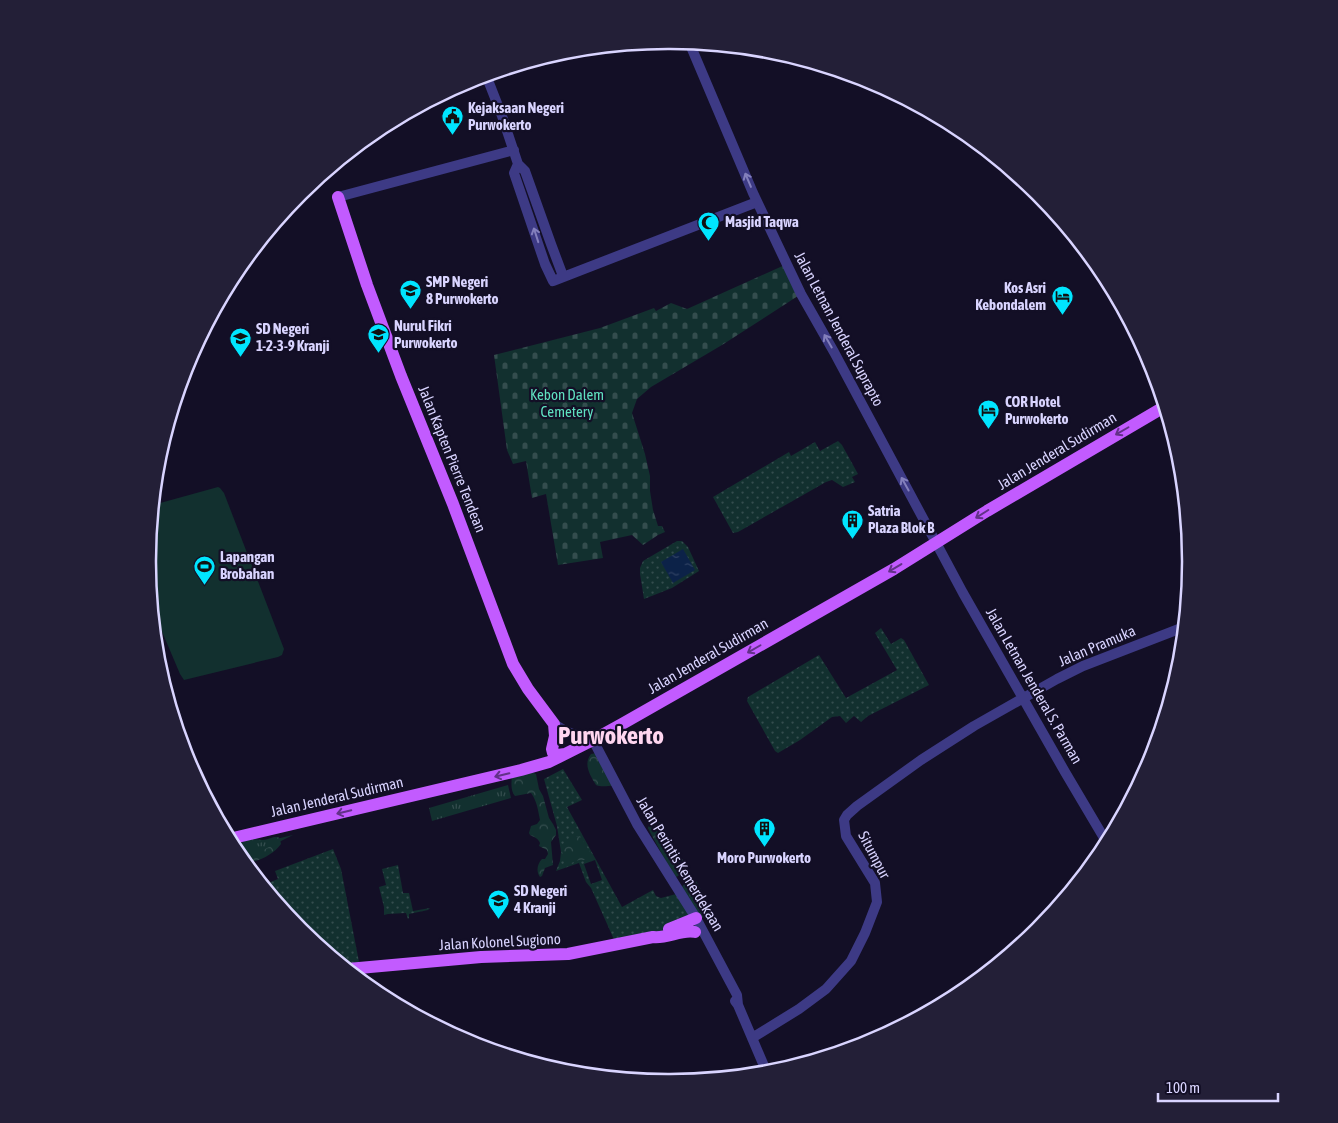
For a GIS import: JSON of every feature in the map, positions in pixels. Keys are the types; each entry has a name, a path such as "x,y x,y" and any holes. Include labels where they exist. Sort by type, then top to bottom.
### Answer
{"main road":[{"name":"Jalan Kapten Pierre Tendean","path":"338,197 366,285 454,506 513,664 528,689 554,724"},
{"name":"Jalan Jenderal Sudirman","path":"237,837 549,762 593,740 894,569 987,511 1159,410"},
{"path":"554,724 553,753 558,755 565,754"},
{"name":"Jalan Kolonel Sugiono","path":"660,935 696,918"},
{"name":"Jalan Kolonel Sugiono","path":"357,968 481,957 568,954 660,935 688,931 695,932"}],"street":[{"name":"Jalan Letnan Jenderal Suprapto","path":"692,50 757,202 801,294 937,542"},
{"path":"489,82 518,164 525,171 563,276"},
{"path":"338,197 514,150"},
{"path":"518,164 514,173 545,264 553,281 757,202"},
{"name":"Jalan Letnan Jenderal S. Parman","path":"937,542 964,593 1102,835"},
{"name":"Jalan Pramuka","path":"1024,698 1082,666 1177,630"},
{"name":"Situmpur","path":"752,1038 799,1009 826,989 851,961 865,933 878,902 875,883 846,836 844,820 847,815 921,760 974,726 1024,698"},
{"path":"554,724 568,732 586,736 593,740"},
{"name":"Jalan Perintis Kemerdekaan","path":"593,740 645,838 696,918 731,997 738,1005 763,1065"},
{"name":"Jalan Perintis Kemerdekaan","path":"695,932 719,968"}],"green space":[{"name":"Kebon Dalem Cemetery","path":"787,264 801,294 722,345 651,387 637,399 632,413 650,476 653,510 658,526 662,526 665,532 643,545 632,535 600,542 603,558 558,565 546,494 532,498 526,461 513,464 507,450 494,355 600,328 654,308 656,311 671,303 687,309"},
{"path":"838,441 858,474 852,477 855,482 843,487 832,480 826,482 738,532 733,533 713,497 789,452 791,456 815,442 820,451"},
{"name":"Lapangan Brobahan","path":"220,488 224,493 284,649 282,655 184,680 161,628 156,562 160,503"},
{"path":"677,541 682,541 688,547 699,571 672,588 644,599 640,574 643,561"},
{"path":"881,628 891,644 901,638 904,640 929,685 868,716 861,722 854,716 846,723 840,716 832,717 800,740 778,753 775,751 747,701 748,697 819,655 846,698 897,670 875,633"},
{"path":"597,753 617,786 596,785 587,766 591,754"},
{"path":"563,769 582,800 567,807 622,907 653,890 656,896 661,898 680,893 695,932 616,944 591,888 586,882 579,863 556,871 561,852 557,826 544,779","holes":["595,860 602,880 591,884 584,864"]},
{"path":"531,772 536,774 549,818 556,830 556,835 551,842 553,865 545,868 540,877 538,866 540,861 545,859 548,854 547,850 539,846 538,840 529,833 531,826 537,824 540,820 536,802 531,793 515,796 512,787 512,777"},
{"path":"508,785 511,798 432,821 429,808"},
{"path":"660,822 688,871 676,877 648,828 649,825"},
{"path":"293,835 250,856 244,847"},
{"path":"580,836 592,858 569,864 562,852 563,845 568,840"},
{"path":"278,837 281,844 270,855 253,861 241,844 249,839 264,840"},
{"path":"333,849 341,869 360,967 356,968 331,947 283,900 269,883 278,879 275,871"},
{"path":"398,865 403,893 409,893 413,911 430,908 409,914 408,919 406,913 384,915 379,887 386,885 382,869"},
{"path":"693,879 703,892 710,909 711,913 705,917 701,918 681,888 686,882"}],"water":[{"path":"683,549 695,570 673,583 661,562"}],"place":[{"name":"Kejaksaan Negeri Purwokerto","path":"452,136"},
{"name":"Masjid Taqwa","path":"709,241"},
{"name":"SMP Negeri 8 Purwokerto","path":"410,310"},
{"name":"Kos Asri Kebondalem","path":"1062,316"},
{"name":"Nurul Fikri Purwokerto","path":"378,354"},
{"name":"SD Negeri 1-2-3-9 Kranji","path":"240,357"},
{"name":"COR Hotel Purwokerto","path":"989,430"},
{"name":"Satria Plaza Blok B","path":"852,539"},
{"name":"Lapangan Brobahan","path":"204,585"},
{"name":"Moro Purwokerto","path":"764,848"},
{"name":"SD Negeri 4 Kranji","path":"498,919"}],"district":[{"name":"Purwokerto","path":"611,735"}]}
